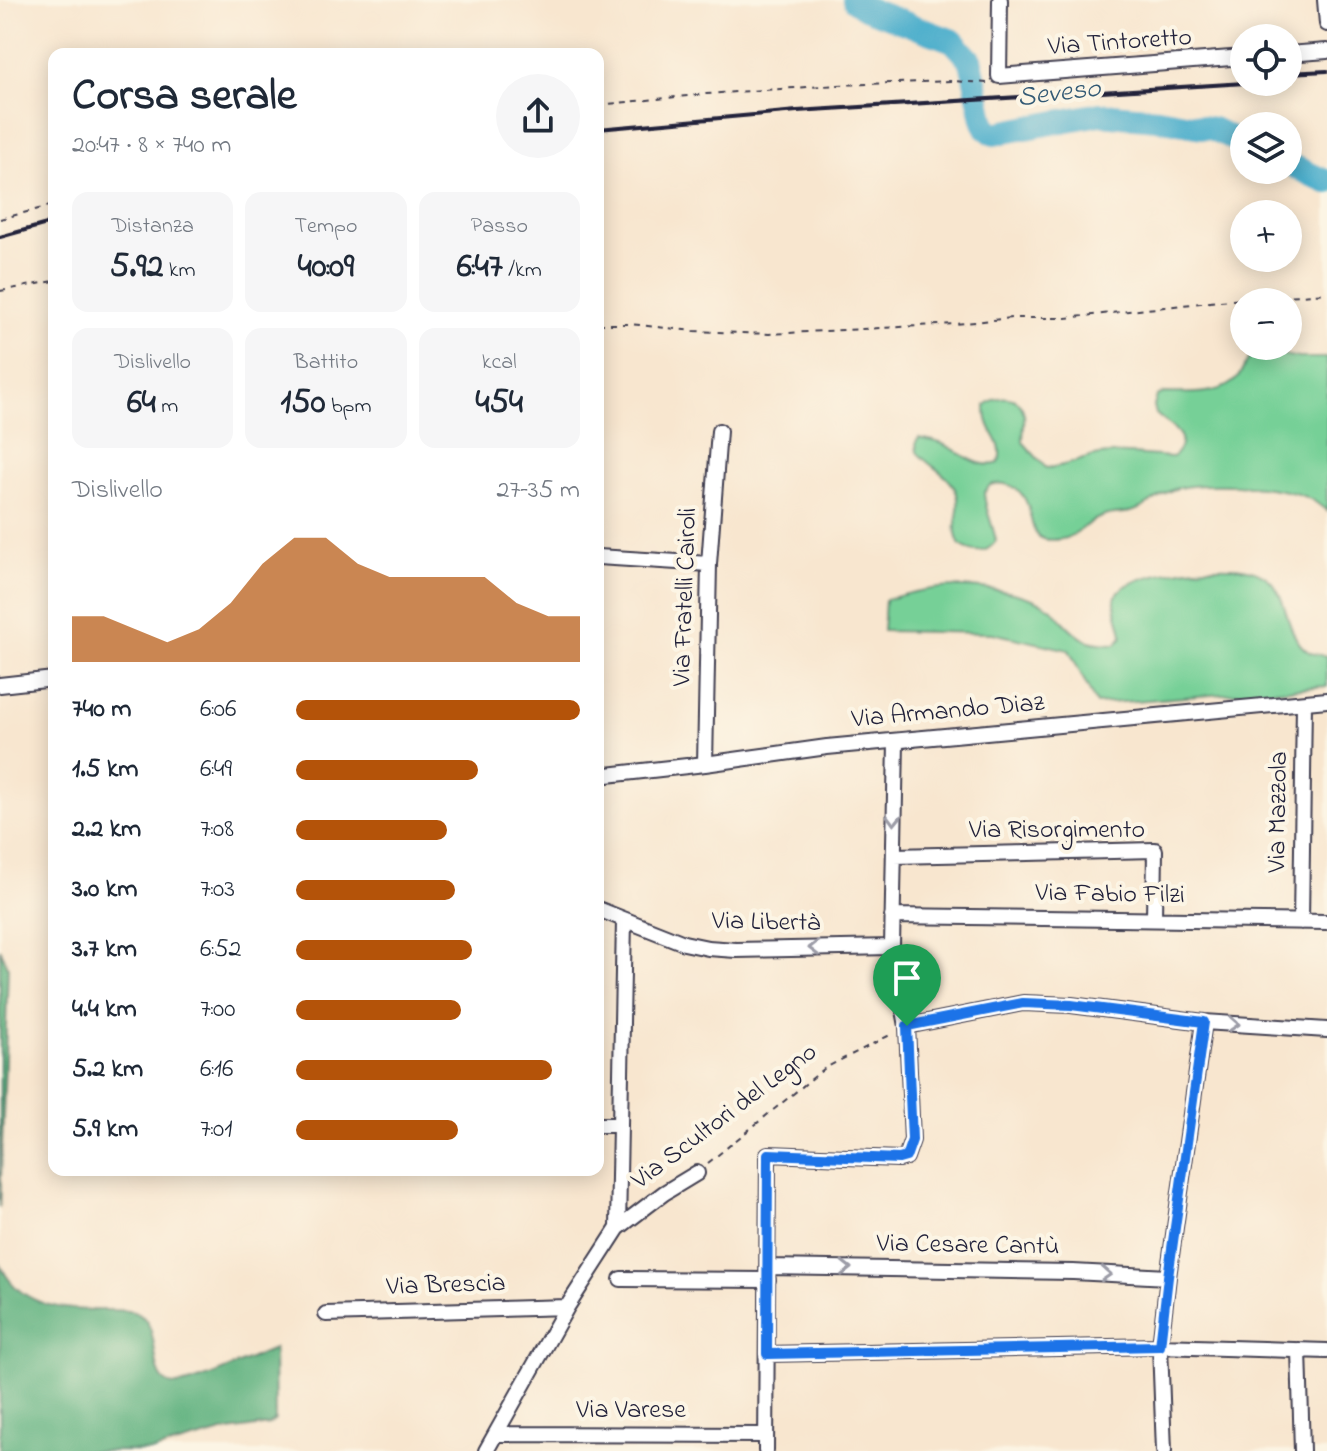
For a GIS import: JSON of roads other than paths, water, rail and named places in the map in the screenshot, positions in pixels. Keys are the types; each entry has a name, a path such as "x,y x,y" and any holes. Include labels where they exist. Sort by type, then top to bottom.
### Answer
{"street":[{"name":"Via Tintoretto","path":"1000,0 993,80 1230,58"},
{"path":"1325,0 1327,24"},
{"path":"1302,53 1327,51"},
{"name":"Via Fratelli Cairoli","path":"705,764 709,564 719,431"},
{"path":"604,557 709,564"},
{"path":"0,685 48,680"},
{"name":"Via Armando Diaz","path":"604,775 827,747 1327,700"},
{"name":"Via Mazzola","path":"1301,922 1304,703"},
{"path":"766,1451 768,1154 899,1159 906,1157 912,1140 907,1026 892,947 896,742"},
{"name":"Via Risorgimento","path":"894,856 1155,850 1154,919"},
{"name":"Via Libertà","path":"604,912 684,943 708,948 892,947"},
{"name":"Via Fabio Filzi","path":"892,916 1327,922"},
{"path":"486,1451 567,1307 618,1228 624,920"},
{"path":"907,1026 1023,1003 1071,1005 1204,1022 1327,1030"},
{"path":"1164,1451 1160,1346 1204,1022"},
{"path":"604,1125 620,1125"},
{"name":"Via Scultori del Legno","path":"618,1228 664,1193 697,1173"},
{"name":"Via Cesare Cantù","path":"621,1279 768,1273 1073,1272 1168,1277"},
{"name":"Via Brescia","path":"326,1314 567,1307"},
{"path":"767,1354 1160,1346 1327,1351"},
{"path":"1299,1350 1302,1451"},
{"name":"Via Varese","path":"497,1434 766,1435"}],"waterway":[{"name":"Seveso","path":"854,0 865,8 953,41 971,61 983,119 986,128 994,134 1100,114 1158,119 1213,129 1230,137"},
{"name":"Seveso","path":"1302,170 1327,182"}],"railway":[{"path":"1302,72 1327,71"},
{"path":"604,128 797,111 1230,84"},
{"path":"0,237 48,224"}]}
